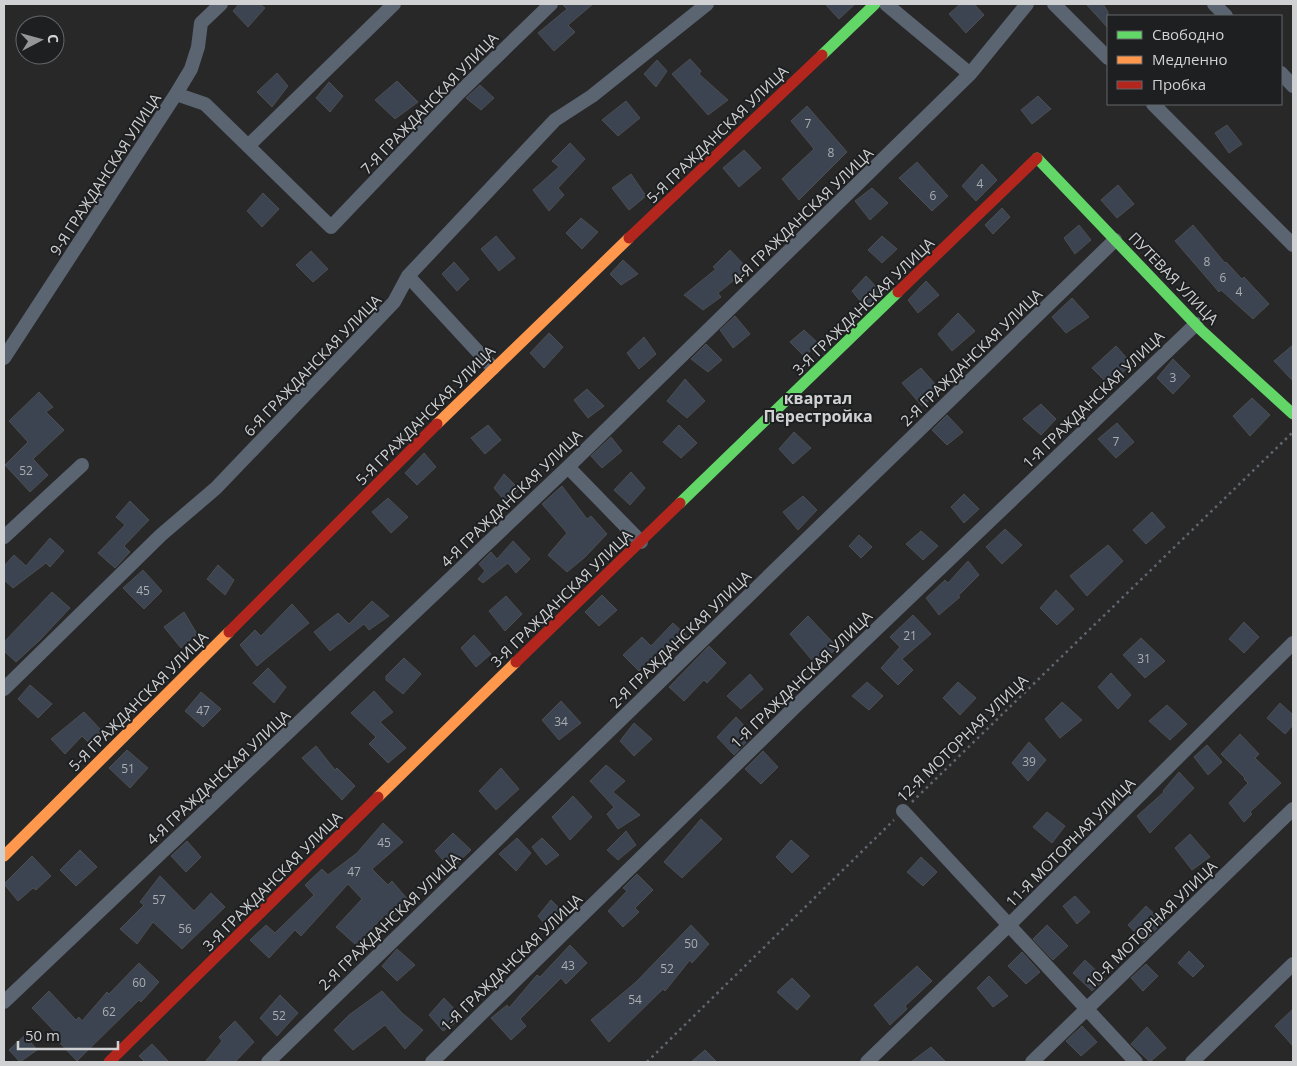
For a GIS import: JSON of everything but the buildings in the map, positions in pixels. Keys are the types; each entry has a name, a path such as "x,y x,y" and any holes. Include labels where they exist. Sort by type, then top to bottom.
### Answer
{"street":[{"name":"9-Я ГРАЖДАНСКАЯ УЛИЦА","path":"4,358 176,94 191,69 198,47 201,23 221,4"},
{"path":"176,94 204,104 248,146 394,4"},
{"name":"7-Я ГРАЖДАНСКАЯ УЛИЦА","path":"248,146 331,227 459,93 551,4"},
{"name":"6-Я ГРАЖДАНСКАЯ УЛИЦА","path":"4,689 161,535 216,488 394,302 408,276 555,120 592,96 707,4"},
{"name":"5-Я ГРАЖДАНСКАЯ УЛИЦА","path":"4,856 494,368 875,4"},
{"path":"886,4 970,74"},
{"name":"4-Я ГРАЖДАНСКАЯ УЛИЦА","path":"4,1002 568,467 970,74 1027,4"},
{"path":"1054,4 1107,57"},
{"path":"1214,4 1225,15"},
{"path":"1282,74 1293,86"},
{"path":"1155,105 1293,245"},
{"name":"ПУТЕВАЯ УЛИЦА","path":"1037,158 1196,324 1293,414"},
{"name":"3-Я ГРАЖДАНСКАЯ УЛИЦА","path":"109,1062 494,683 1037,158"},
{"name":"2-Я ГРАЖДАНСКАЯ УЛИЦА","path":"268,1062 1116,240"},
{"path":"408,276 494,368"},
{"name":"1-Я ГРАЖДАНСКАЯ УЛИЦА","path":"432,1062 790,712 1196,324"},
{"path":"4,537 82,465"},
{"path":"568,467 641,542"},
{"name":"11-Я МОТОРНАЯ УЛИЦА","path":"867,1062 1009,926 1293,642"},
{"name":"10-Я МОТОРНАЯ УЛИЦА","path":"1032,1062 1293,809"},
{"path":"903,811 1136,1062"},
{"path":"1192,1062 1293,964"}],"path":[{"name":"12-Я МОТОРНАЯ УЛИЦА","path":"647,1062 1293,432"}],"traffic: fast":[{"path":"822,55 875,4"},
{"path":"1037,158 1201,330 1293,414"},
{"path":"680,503 898,292"}],"traffic: slow":[{"path":"437,424 629,238"},
{"path":"4,856 229,632"},
{"path":"378,797 516,662"}],"traffic: jam":[{"path":"629,238 822,55"},
{"path":"898,292 1037,158"},
{"path":"229,632 437,424"},
{"path":"516,662 680,503"},
{"path":"109,1062 378,797"}],"district":[{"name":"квартал Перестройка","path":"818,407"}]}
